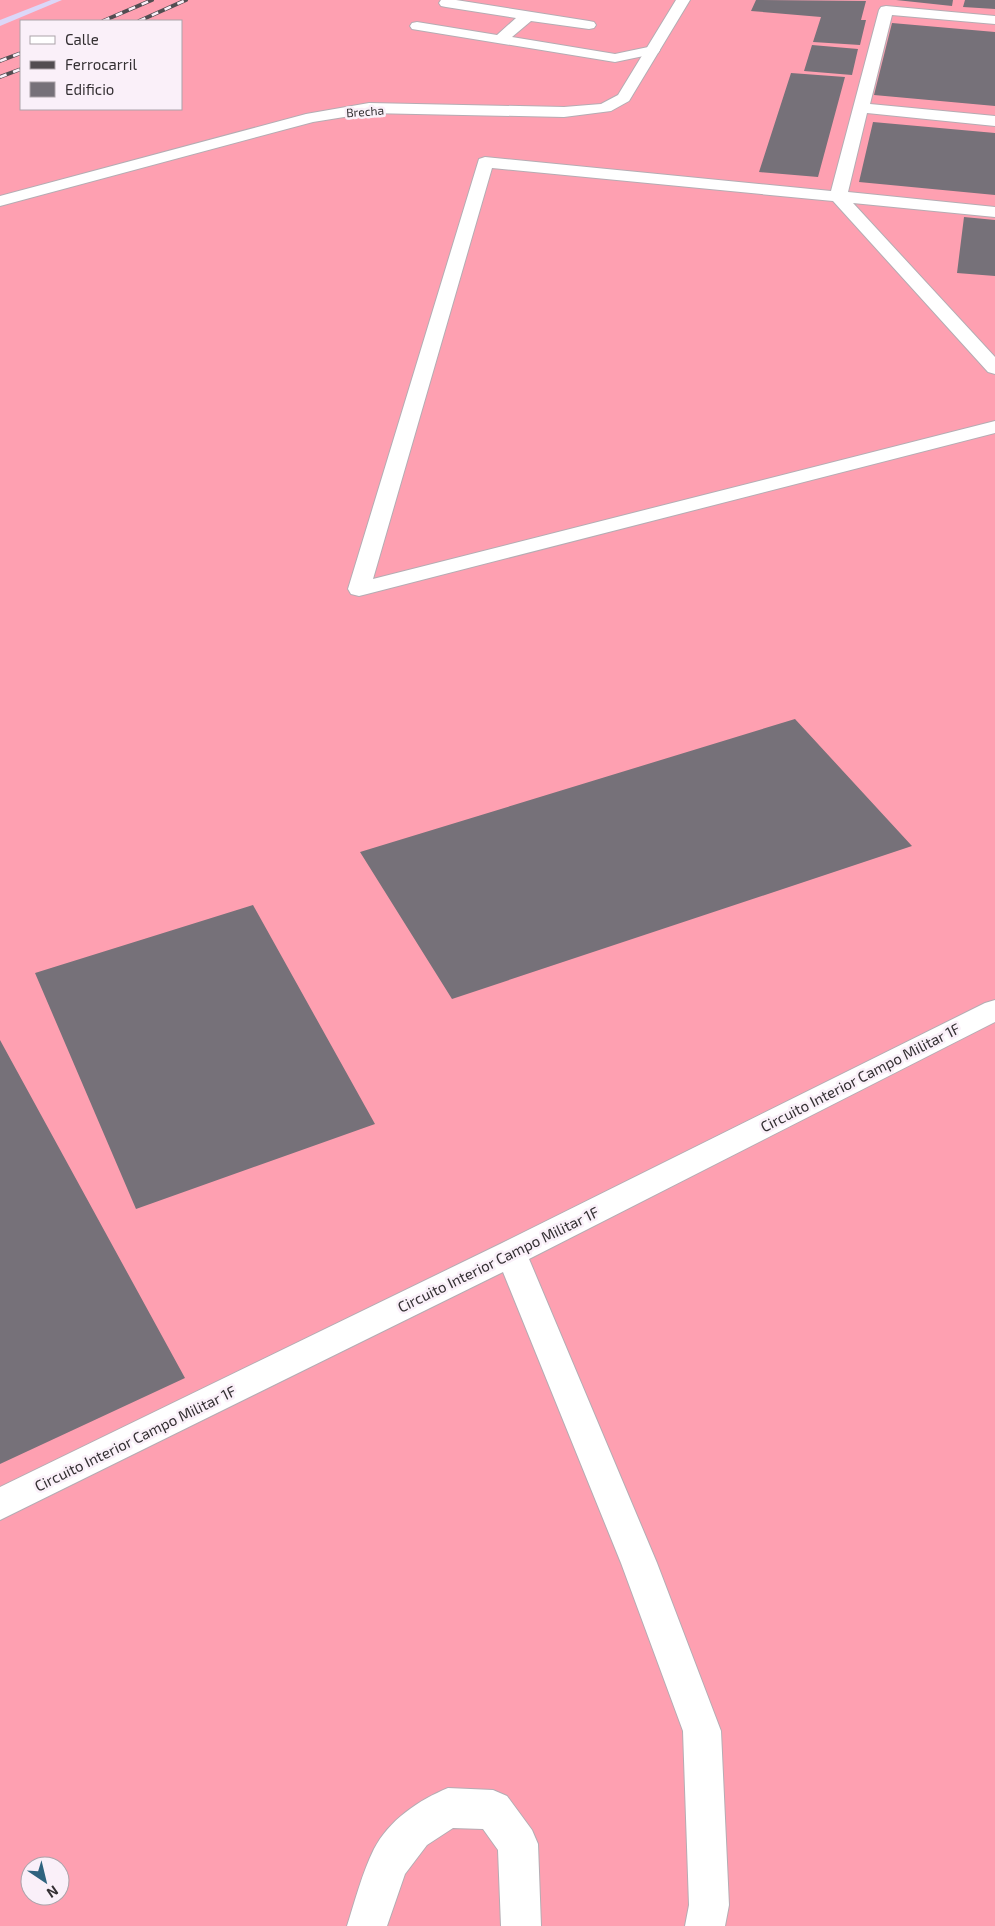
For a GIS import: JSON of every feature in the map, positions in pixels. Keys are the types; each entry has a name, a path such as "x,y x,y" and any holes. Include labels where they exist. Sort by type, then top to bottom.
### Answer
{"street":[{"path":"449,0 446,3 589,25"},
{"name":"Brecha","path":"0,201 312,117 369,108 564,112 605,108 624,98 683,0"},
{"path":"838,197 886,10 995,20"},
{"path":"500,40 528,16"},
{"path":"417,26 615,58 654,50"},
{"path":"861,108 995,121"},
{"path":"995,212 485,162 359,589 995,427"},
{"path":"838,197 995,368"},
{"name":"Circuito Interior Campo Militar 1F","path":"0,1504 511,1253 995,1010"},
{"path":"511,1253 639,1563 702,1731 709,1905 705,1926"},
{"path":"368,1926 389,1862 413,1831 448,1808 493,1810 518,1844 521,1926"}],"shaded area":[{"path":"0,0 995,0 995,1926 0,1926"}],"building":[{"path":"756,0 866,1 861,20 866,20 860,45 813,42 821,17 751,11"},
{"path":"896,0 953,0 952,6"},
{"path":"965,0 995,0 995,9 963,7"},
{"path":"892,23 995,32 995,106 874,95"},
{"path":"812,45 858,49 852,75 804,71"},
{"path":"791,73 845,77 818,177 759,172"},
{"path":"873,122 995,133 995,195 859,182"},
{"path":"964,217 995,220 995,276 957,273"},
{"path":"795,719 912,846 452,999 360,852"},
{"path":"253,905 375,1124 136,1209 35,973"},
{"path":"0,1040 185,1378 0,1464"}],"waterway":[{"path":"0,23 58,0"}],"railway":[{"path":"105,20 152,0"},
{"path":"141,20 186,0"},
{"path":"0,61 20,53"},
{"path":"0,77 20,69"}]}
